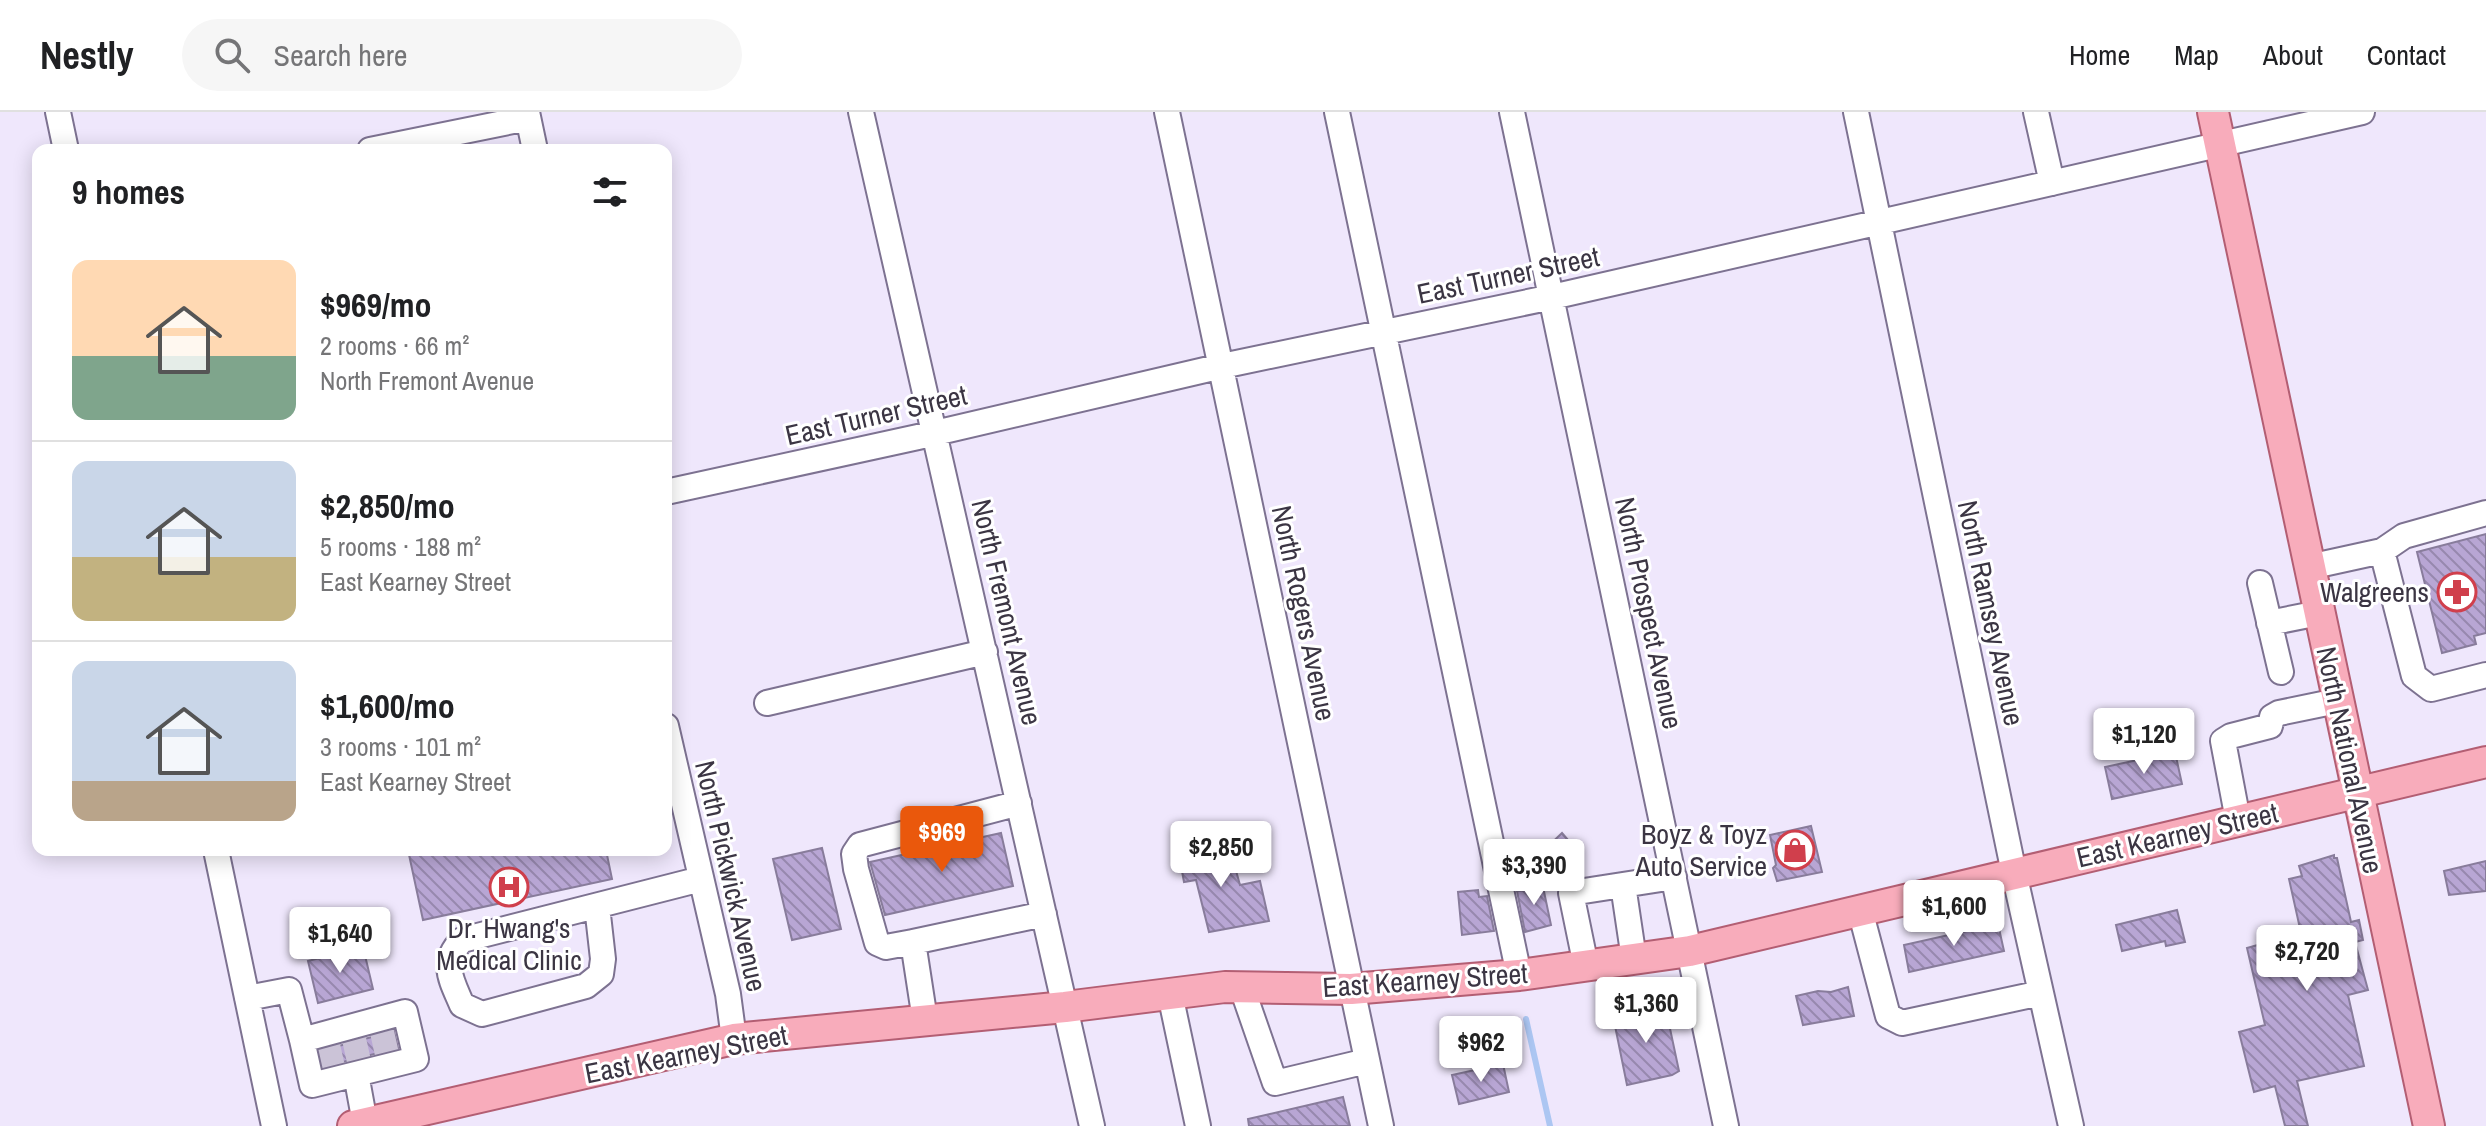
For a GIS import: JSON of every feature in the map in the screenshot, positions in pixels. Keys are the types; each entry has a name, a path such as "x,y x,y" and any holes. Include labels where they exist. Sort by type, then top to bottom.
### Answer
{"main road":[{"name":"North National Avenue","path":"2213,112 2429,1126"},
{"name":"East Kearney Street","path":"359,1124 734,1039 1065,1007 1225,987 1351,989 1519,975 1690,951 2486,762"}],"street":[{"path":"58,112 65,144"},
{"name":"North Fremont Avenue","path":"861,112 1090,1126"},
{"name":"North Rogers Avenue","path":"1167,112 1381,1126"},
{"path":"1337,112 1519,975"},
{"name":"North Prospect Avenue","path":"1512,112 1726,1126"},
{"name":"North Ramsey Avenue","path":"1856,112 2014,873 2071,1126"},
{"path":"2036,112 2052,183"},
{"name":"East Turner Street","path":"672,491 1222,366 1552,297 2362,112"},
{"path":"397,144 527,115 534,144"},
{"path":"2309,567 2382,551 2404,536 2486,513"},
{"path":"2382,551 2414,676 2431,689 2486,675"},
{"path":"2260,583 2281,672"},
{"path":"2269,623 2319,613"},
{"path":"767,703 985,652"},
{"path":"2238,820 2223,741 2270,726 2272,717 2279,713 2337,701"},
{"name":"North Pickwick Avenue","path":"672,763 728,994 734,1039"},
{"path":"1019,803 860,845 854,854 856,869 877,943 886,947 1044,914"},
{"path":"217,856 274,1126"},
{"path":"1586,966 1571,893 1674,877"},
{"path":"597,906 603,959 601,974 586,986 482,1014 462,1005 449,971 451,952 462,940 701,879"},
{"path":"1623,885 1634,959"},
{"path":"1860,910 1888,1016 1902,1023 2041,993"},
{"path":"913,942 925,1020"},
{"path":"1242,988 1275,1083 1367,1061"},
{"path":"247,998 289,990 315,1045 312,1085 389,1062 416,1059 405,1012 380,1026 315,1045 262,1069"},
{"path":"1170,994 1198,1126"},
{"path":"350,1073 359,1124"}],"building":[{"name":"Walgreens","path":"2486,534 2486,633 2474,636 2476,644 2442,653 2417,552"},
{"path":"2175,752 2182,784 2112,799 2105,767"},
{"name":"Boyz & Toyz Auto Service","path":"1811,826 1822,872 1777,881 1770,835"},
{"path":"1001,833 1013,886 885,915 870,862"},
{"path":"1562,833 1580,854 1561,873 1540,854"},
{"path":"1209,838 1214,864 1233,860 1240,885 1260,881 1269,921 1209,932 1196,880 1184,882 1177,844"},
{"path":"822,848 841,929 792,940 773,859"},
{"path":"2334,855 2351,922 2359,920 2363,940 2355,942 2368,990 2348,995 2364,1066 2297,1081 2308,1126 2285,1126 2275,1086 2254,1092 2239,1032 2265,1025 2247,948 2301,933 2289,879 2302,876 2299,866"},
{"path":"409,856 607,856 612,879 423,920"},
{"path":"2486,861 2486,891 2449,895 2444,871"},
{"path":"1542,882 1551,925 1525,932 1517,891"},
{"path":"1478,890 1479,897 1487,896 1494,931 1462,935 1458,892"},
{"path":"2177,910 2185,942 2166,946 2165,941 2122,951 2116,925"},
{"path":"1998,924 2004,951 1909,972 1904,945"},
{"path":"363,947 373,989 318,1003 308,961"},
{"path":"1848,987 1854,1016 1803,1025 1796,996"},
{"path":"1665,1005 1679,1071 1627,1085 1613,1016"},
{"path":"394,1031 398,1048 323,1067 320,1051"},
{"path":"1503,1064 1509,1092 1459,1104 1452,1075"},
{"path":"1343,1097 1350,1126 1249,1126 1248,1119"}],"waterway":[{"path":"1526,1019 1550,1126"}],"tunnel":[{"path":"382,1032 388,1059"},
{"path":"354,1039 360,1066"},
{"path":"328,1045 334,1072"}],"place":[{"name":"Walgreens","path":"2457,592"},
{"name":"Boyz & Toyz Auto Service","path":"1795,850"},
{"name":"Dr. Hwang's Medical Clinic","path":"509,887"}]}
